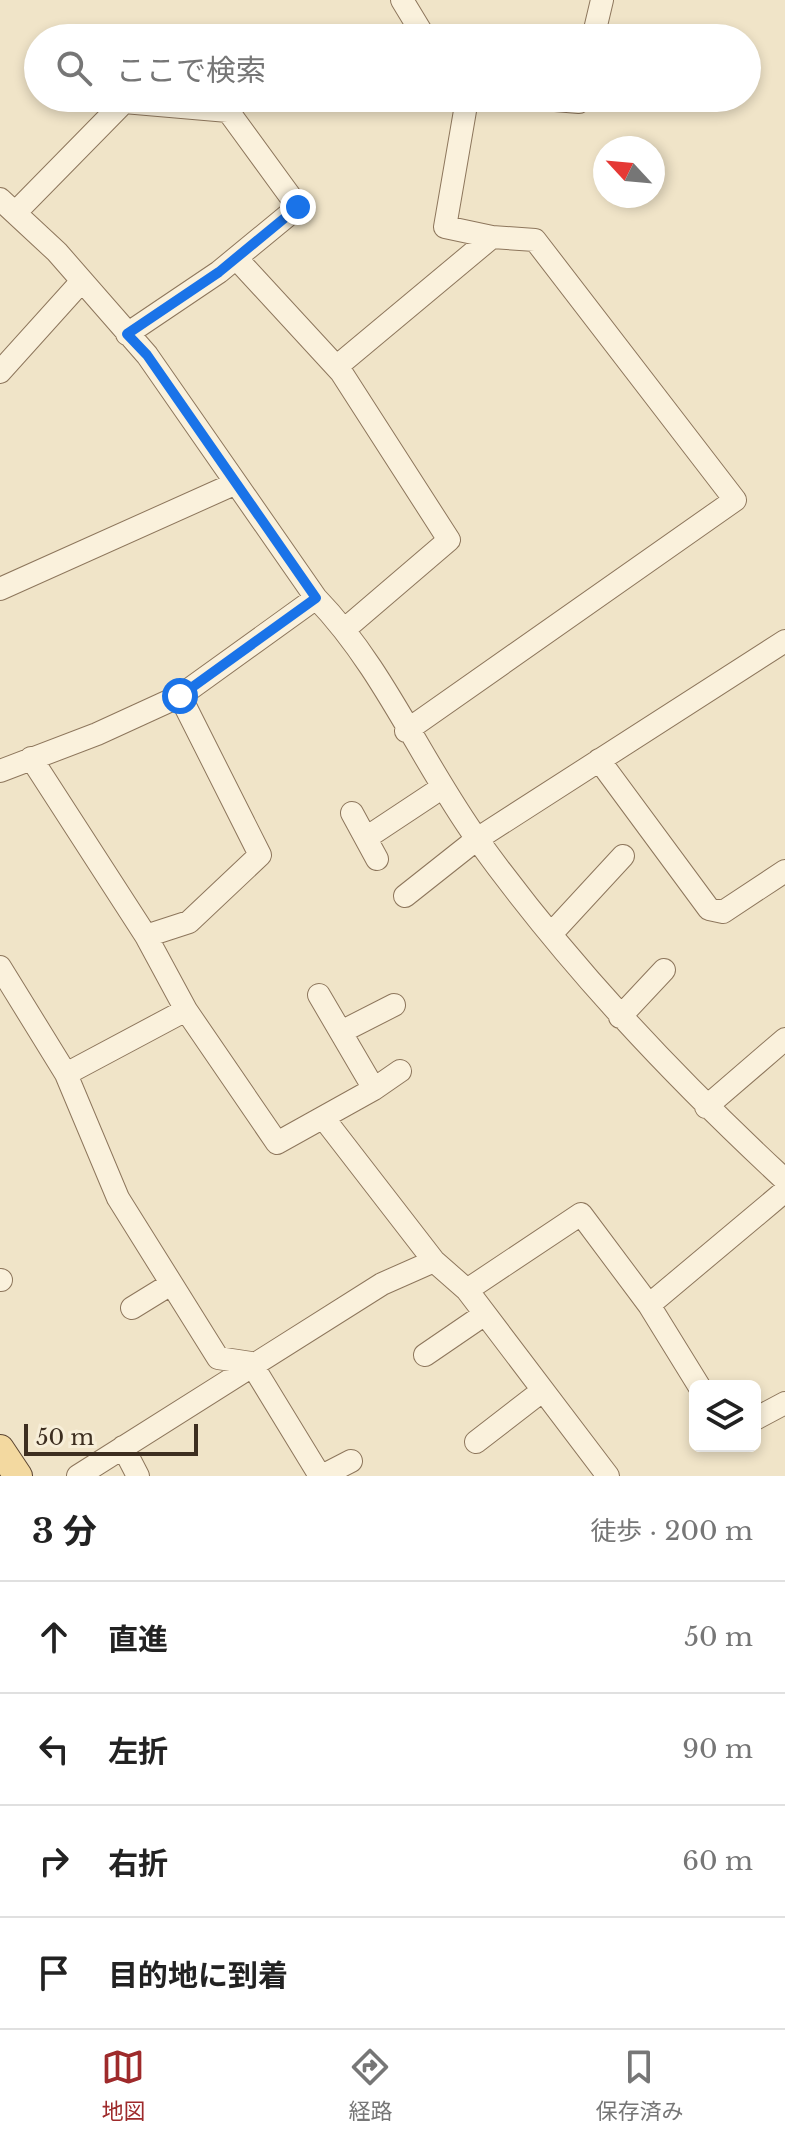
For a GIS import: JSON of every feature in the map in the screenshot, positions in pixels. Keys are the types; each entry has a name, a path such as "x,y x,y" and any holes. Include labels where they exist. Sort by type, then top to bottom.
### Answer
{"main road":[{"path":"0,1449 18,1476"}],"street":[{"path":"402,0 417,24"},
{"path":"596,24 602,0"},
{"path":"113,112 8,206 57,252 147,355 316,598 345,629 406,731 477,839 551,934 620,1017 706,1107 785,1180"},
{"path":"127,334 236,258 298,207 229,112"},
{"path":"406,731 735,500 535,240 492,237 445,227 467,112"},
{"path":"341,372 341,363 492,237"},
{"path":"236,258 341,372 449,540 345,629"},
{"path":"0,372 81,282"},
{"path":"0,589 234,484"},
{"path":"0,771 97,734 180,696 316,598"},
{"path":"405,896 477,839 785,641"},
{"path":"146,936 189,922 260,855 180,696"},
{"path":"31,758 146,936 186,1010 277,1143 325,1120 400,1071"},
{"path":"599,760 709,909 723,912 785,871"},
{"path":"366,838 443,787"},
{"path":"352,813 377,859"},
{"path":"551,934 623,856"},
{"path":"0,967 66,1074 118,1198 218,1358 251,1363 321,1476 351,1461"},
{"path":"620,1017 664,970"},
{"path":"319,995 374,1089"},
{"path":"341,1032 394,1005"},
{"path":"66,1074 186,1010"},
{"path":"706,1107 785,1039"},
{"path":"325,1120 434,1261 467,1290 603,1474"},
{"path":"649,1305 785,1191"},
{"path":"467,1290 581,1214 649,1305 695,1380"},
{"path":"78,1476 251,1363 382,1284 434,1261"},
{"path":"132,1308 171,1284"},
{"path":"425,1355 485,1314"},
{"path":"476,1442 542,1391"},
{"path":"761,1416 785,1403"},
{"path":"123,1447 138,1476"}],"route":[{"path":"180,696 316,598 147,355 127,334 219,272 298,207"}]}
